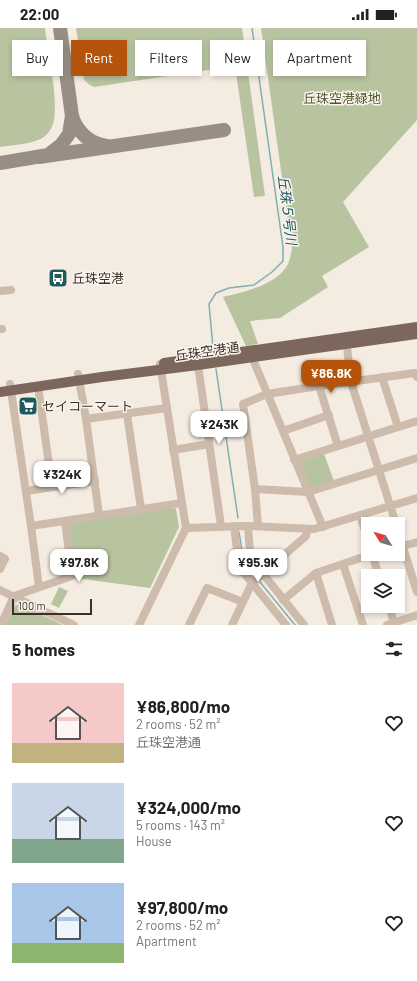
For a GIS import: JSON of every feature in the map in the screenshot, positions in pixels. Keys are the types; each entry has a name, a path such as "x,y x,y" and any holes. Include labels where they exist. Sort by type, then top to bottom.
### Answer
{"main road":[{"name":"丘珠空港通","path":"161,366 198,366 346,341 417,327"},
{"name":"丘珠空港通","path":"0,392 7,386 78,378 346,341 417,334"},
{"name":"丘珠空港通","path":"7,386 38,386 78,378"}],"street":[{"path":"0,291 12,290"},
{"path":"346,341 351,382 394,517"},
{"path":"252,357 323,527"},
{"path":"139,625 186,528 161,366"},
{"path":"198,366 221,526"},
{"path":"258,526 255,489 243,404 267,394 415,373 417,377"},
{"path":"382,377 398,427"},
{"path":"78,378 86,419 99,515"},
{"path":"7,386 26,490 39,587"},
{"path":"38,386 52,486"},
{"path":"320,386 338,446"},
{"path":"86,419 168,408"},
{"path":"127,414 141,509"},
{"path":"282,431 329,415"},
{"path":"294,460 417,421"},
{"path":"173,450 209,444"},
{"path":"255,489 308,492 417,458"},
{"path":"26,490 95,480"},
{"path":"186,528 258,526 307,530 323,527 417,498"},
{"path":"31,526 182,503"},
{"path":"1,625 14,596 72,576 65,521"},
{"path":"234,526 239,567 286,625"},
{"path":"248,526 250,552 256,565 304,625"},
{"path":"232,625 252,582 306,536 307,530"},
{"path":"405,545 417,542"},
{"path":"405,552 415,579 417,592"},
{"path":"0,556 5,559 0,569"},
{"path":"283,600 316,573 361,558"},
{"path":"343,564 363,625"},
{"path":"316,573 332,625"},
{"path":"189,625 207,588 243,602"},
{"path":"0,590 74,625"},
{"path":"390,613 391,624 417,615"},
{"path":"275,625 279,616"}],"green space":[{"path":"0,28 45,28 47,40 12,40 12,76 52,76 55,99 53,125 41,139 17,145 0,147"},
{"path":"76,28 242,28 244,40 210,40 210,70 202,71 202,40 135,40 135,76 168,76 94,87 84,80 83,76 127,76 127,40 78,40"},
{"name":"丘珠空港緑地","path":"261,28 417,28 417,120 343,202 369,247 322,276 328,287 280,318 250,321 258,344 246,346 223,297 250,290 276,277 288,264 292,249 265,57 265,40 263,40"},
{"path":"236,76 249,76 265,196 254,197"},
{"path":"324,454 334,481 309,489 298,463"},
{"path":"174,508 176,509 179,527 150,588 75,578 69,523"},
{"path":"59,587 68,591 59,608 51,604"},
{"path":"19,604 63,625 5,625 15,605"}],"waterway":[{"name":"丘珠５号川","path":"213,348 209,304 216,293 229,288 254,285 272,272 283,261 283,247 252,28"},
{"name":"丘珠５号川","path":"216,369 238,518"},
{"name":"丘珠５号川","path":"239,532 244,563 253,574"},
{"name":"丘珠５号川","path":"260,582 295,625"}],"taxiway":[{"path":"0,163 48,155 61,145 69,134 72,116 60,28"},
{"path":"72,116 77,127 85,136 95,143 107,146"},
{"path":"39,157 224,130"}],"place":[{"name":"丘珠空港","path":"58,278"},
{"name":"セイコーマート","path":"28,406"}]}
